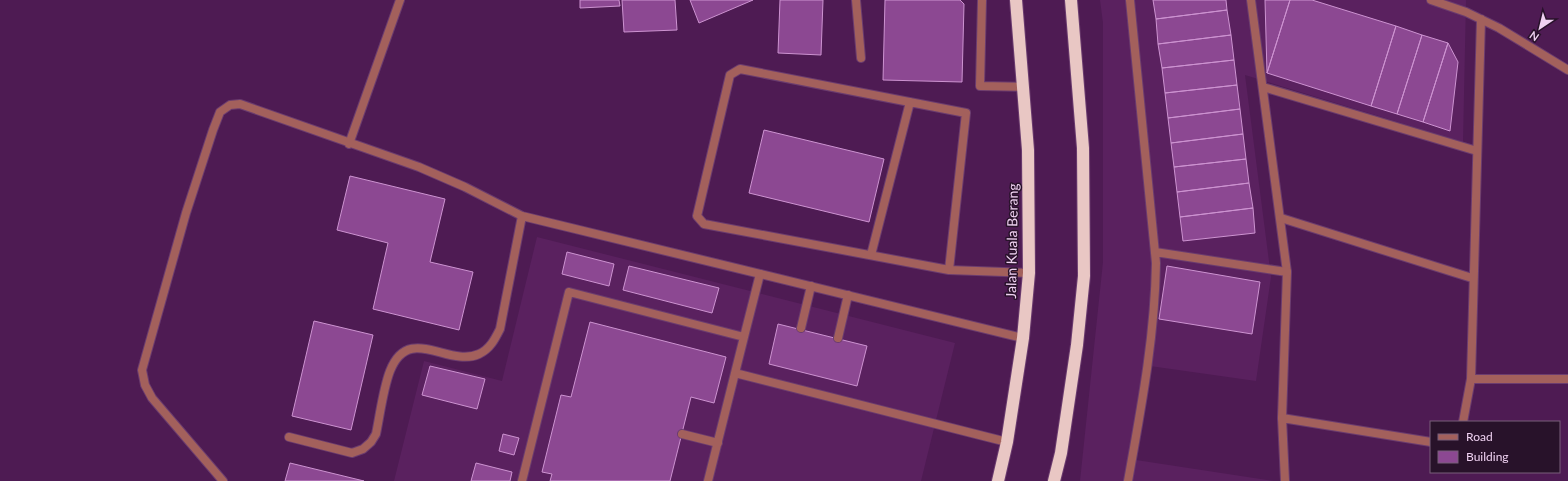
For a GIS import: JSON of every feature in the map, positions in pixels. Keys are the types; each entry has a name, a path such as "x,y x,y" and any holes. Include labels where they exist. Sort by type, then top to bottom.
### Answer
{"highway":[{"name":"Jalan Kuala Berang","path":"998,481 1007,442 1022,338 1029,273 1028,150 1016,0"},
{"path":"1054,481 1061,453 1076,353 1084,276 1083,148 1071,0"}],"street":[{"path":"349,144 400,0"},
{"path":"856,0 861,58"},
{"path":"982,0 980,86 1024,87"},
{"path":"1128,481 1141,411 1154,308 1155,252 1130,0"},
{"path":"1251,0 1287,272 1282,418 1285,481"},
{"path":"1431,0 1466,12 1499,28 1568,70"},
{"path":"1463,421 1471,379 1472,278 1480,19"},
{"path":"949,270 966,113 740,69 730,74 697,216 704,224 949,270 1029,273"},
{"path":"1263,86 1476,151"},
{"path":"871,255 910,102"},
{"path":"223,481 152,398 145,385 142,370 186,213 213,130 220,112 230,106 240,104 349,144 419,167 465,187 522,216 1022,338"},
{"path":"289,437 352,453 364,449 376,434 390,371 399,358 409,349 421,347 459,356 479,354 492,344 500,329 522,216"},
{"path":"1281,218 1472,278"},
{"path":"1155,252 1287,272"},
{"path":"708,481 760,274"},
{"path":"801,328 811,286"},
{"path":"522,481 569,292 744,337"},
{"path":"838,338 848,295"},
{"path":"735,373 1007,442"},
{"path":"1471,379 1568,379"},
{"path":"1282,418 1430,442"},
{"path":"682,434 718,443"}],"shaded area":[{"path":"1100,0 1466,0 1463,142 1245,75 1271,277 1256,381 1150,366 1136,460 1274,481 1080,481 1103,262 1103,23"},
{"path":"537,237 955,343 921,481 394,481 424,361 502,381"}],"building":[{"path":"580,0 619,0 620,6 580,8"},
{"path":"622,0 675,0 677,30 624,32"},
{"path":"690,0 753,0 699,23"},
{"path":"780,0 823,0 821,55 778,53"},
{"path":"885,0 960,0 964,4 962,82 883,80"},
{"path":"1153,0 1226,0 1227,10 1156,19"},
{"path":"1265,0 1290,0 1267,73"},
{"path":"1290,0 1312,0 1396,26 1371,106 1267,73"},
{"path":"1227,10 1231,35 1158,44 1156,19"},
{"path":"1396,26 1422,35 1397,114 1371,106"},
{"path":"1231,35 1234,60 1162,68 1158,44"},
{"path":"1422,35 1448,43 1423,122 1397,114"},
{"path":"1448,43 1458,62 1450,131 1423,122"},
{"path":"1234,60 1237,85 1165,93 1162,68"},
{"path":"1237,85 1240,109 1168,118 1165,93"},
{"path":"1240,109 1243,134 1171,143 1168,118"},
{"path":"764,130 884,159 869,222 749,193"},
{"path":"1243,134 1246,159 1174,167 1171,143"},
{"path":"1246,159 1249,183 1177,192 1174,167"},
{"path":"350,176 445,199 430,262 473,272 459,330 373,309 388,243 337,230"},
{"path":"1249,183 1253,208 1180,217 1177,192"},
{"path":"1253,208 1255,233 1183,241 1180,217"},
{"path":"567,252 614,264 609,286 562,274"},
{"path":"629,266 719,288 712,313 623,290"},
{"path":"1167,266 1260,282 1252,334 1159,319"},
{"path":"314,321 373,335 351,430 292,416"},
{"path":"590,322 726,357 714,403 691,397 670,481 550,481 552,474 542,472 561,395 571,397"},
{"path":"778,324 867,346 857,386 769,364"},
{"path":"430,366 485,379 477,409 422,395"},
{"path":"503,434 519,438 514,455 499,451"},
{"path":"290,463 364,481 285,481"},
{"path":"476,463 512,472 510,481 471,481"}]}
